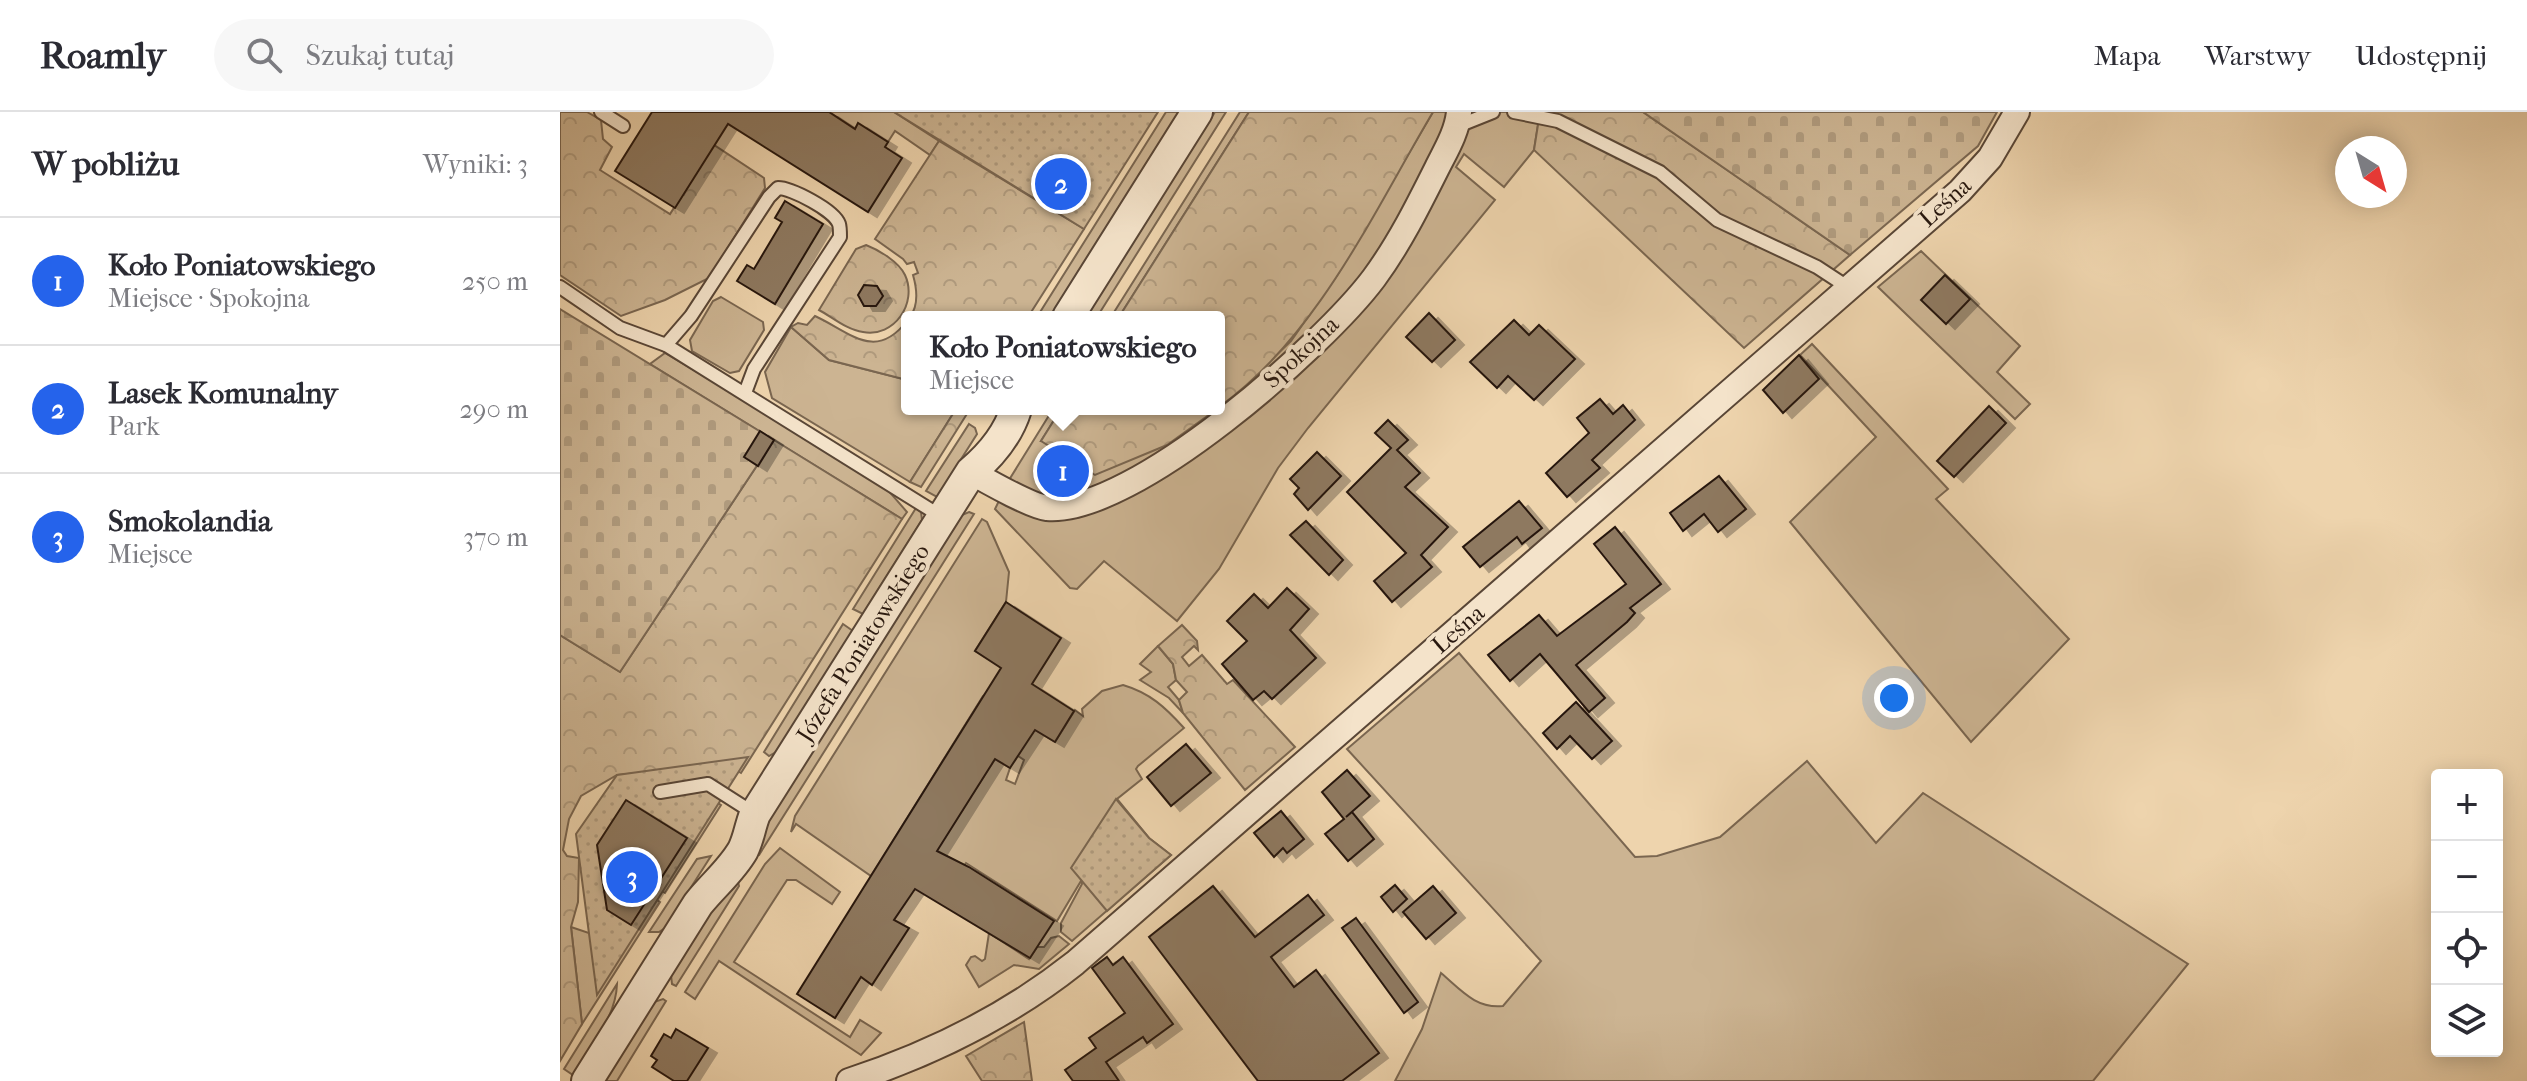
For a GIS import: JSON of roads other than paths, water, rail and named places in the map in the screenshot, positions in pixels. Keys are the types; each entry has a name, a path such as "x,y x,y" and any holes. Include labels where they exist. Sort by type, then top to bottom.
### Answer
{"street":[{"path":"1072,311 1197,112"},
{"name":"Leśna","path":"849,1081 892,1067 973,1030 1066,970 1977,174 2017,112"},
{"name":"Spokojna","path":"971,472 1046,508 1089,502 1166,462 1224,423 1310,345 1374,279 1397,245 1459,119"},
{"name":"Józefa Poniatowskiego","path":"971,472 980,439 998,415"},
{"name":"Józefa Poniatowskiego","path":"587,1081 698,904 736,861 747,841 755,814 971,472 994,450 1013,415"}],"lane":[{"path":"601,112 623,126"},
{"path":"1459,119 1493,112"},
{"path":"1514,112 1558,121 1660,172 1717,220 1817,267 1849,288"},
{"path":"666,345 691,316 778,188 788,188 833,215 840,225 840,237 754,369 745,393"},
{"path":"560,287 620,328 666,345 942,517"},
{"path":"660,792 708,784 755,814"}],"place":[{"name":"Lasek Komunalny","path":"1061,184"},
{"name":"Koło Poniatowskiego","path":"1063,471"},
{"name":"Smokolandia","path":"632,877"}]}
